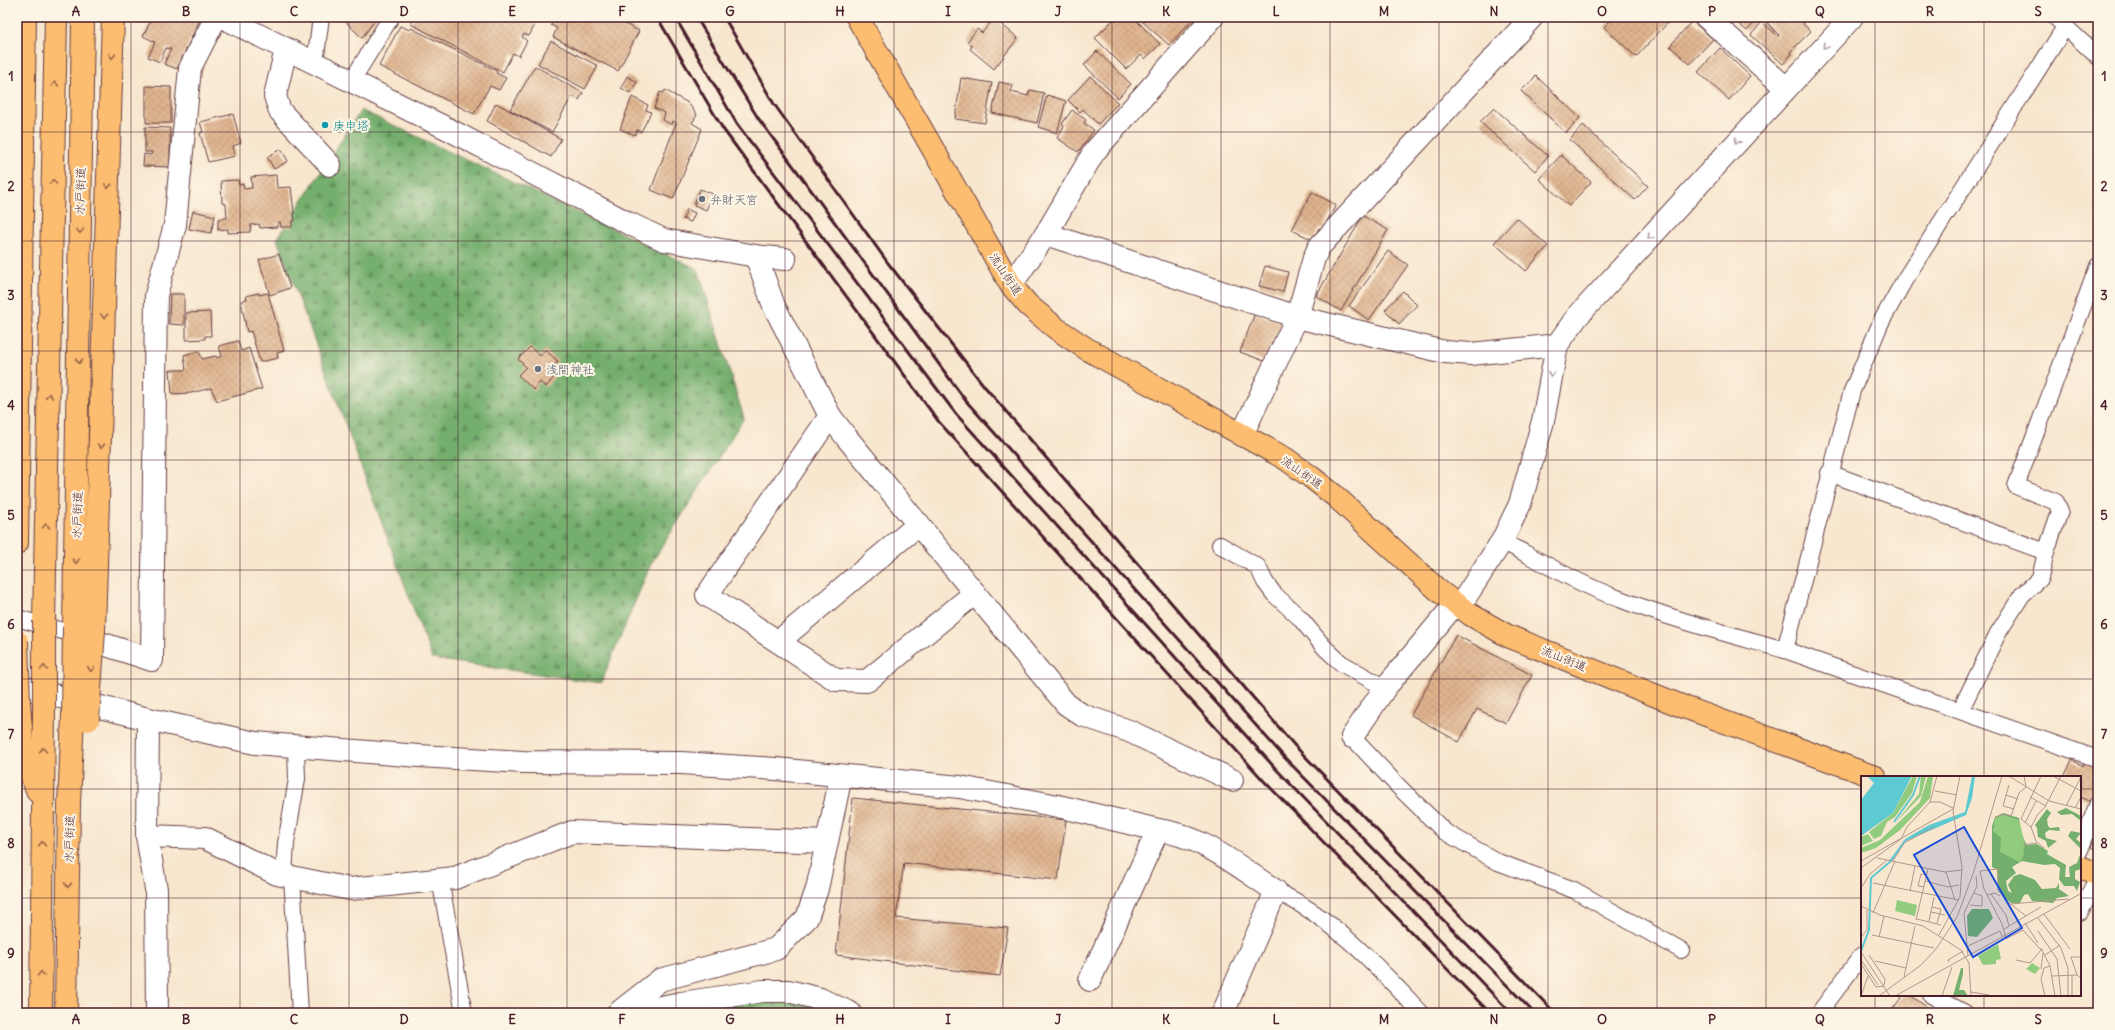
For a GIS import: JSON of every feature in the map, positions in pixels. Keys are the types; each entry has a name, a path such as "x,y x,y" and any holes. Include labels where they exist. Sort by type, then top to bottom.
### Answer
{"main road":[{"path":"17,543 25,17"},
{"name":"水戸街道","path":"56,17 55,123 69,627 80,718 69,804 66,1013"},
{"name":"水戸街道","path":"41,1013 44,707 69,627 83,17"},
{"path":"69,627 113,17"},
{"name":"流山街道","path":"857,17 1011,285 1028,305 1057,329 1087,349 1286,459 1335,496 1439,591 1457,605 1508,636 1684,707 1872,776"},
{"path":"17,641 18,694 23,755 42,803"},
{"path":"2081,868 2098,876"}],"street":[{"path":"69,627 152,660 156,295 175,225 190,68 216,17"},
{"path":"222,17 448,129 626,222 664,240 753,256 785,259"},
{"path":"1011,285 1046,234 1094,152 1213,17"},
{"path":"1242,435 1297,317 1314,258 1319,247 1532,17"},
{"path":"1706,17 1786,88"},
{"path":"1352,737 1385,688 1457,605 1502,541 1520,504 1533,462 1557,345 1577,318 1852,17"},
{"path":"286,49 275,96 280,111 330,165"},
{"path":"1046,234 1297,317 1445,352 1471,354 1557,345"},
{"path":"753,256 756,256 774,306 830,416 846,438 1066,704 1082,715 1129,731 1149,733 1232,780"},
{"path":"830,416 707,594 836,680 867,682 975,593"},
{"path":"779,641 918,524"},
{"path":"18,694 148,719 256,743 523,762 682,763 776,769 960,787 1058,806 1158,830 1173,832 1210,848 1276,891 1223,1013"},
{"path":"148,719 147,836 156,889 157,1013"},
{"path":"618,1013 660,980 776,949 807,918 817,889 841,776"},
{"path":"1090,980 1158,830"},
{"path":"147,836 205,838 277,874 350,889 455,878 572,832 826,842"},
{"path":"630,1013 681,1003 763,991 788,990 820,999 850,1013"}],"lane":[{"path":"315,63 321,17"},
{"path":"351,82 391,17"},
{"path":"1785,650 1829,473 1852,391 1881,322 1905,279 2060,22 2098,57"},
{"path":"1961,709 1998,633 2022,595 2040,578 2046,552 2060,511 2056,502 2016,486 2098,266"},
{"path":"1829,473 2046,552"},
{"path":"1502,541 1566,575 1615,598 1651,611 1785,650 1961,709 2098,758"},
{"path":"1220,545 1258,567 1265,582 1274,594 1299,617 1324,647 1341,663 1385,688"},
{"path":"17,618 69,627"},
{"path":"1352,737 1403,791 1445,832 1498,862 1574,890 1682,950"},
{"path":"296,747 297,779 286,843 300,1013"},
{"path":"2081,847 2098,804"},
{"path":"2081,910 2098,876"},
{"path":"440,879 464,1013"},
{"path":"1276,891 1314,912 1338,931 1367,956 1421,1013"},
{"path":"1819,1013 1861,958"},
{"path":"1933,996 1965,1013"}],"green space":[{"path":"361,110 698,269 744,418 651,564 601,683 432,659 277,239"},
{"path":"812,992 867,1013 653,1013"}],"building":[{"path":"153,17 201,17 177,69 164,64 171,49 166,48 160,62 148,57 155,42 143,36"},
{"path":"341,17 377,17 362,38"},
{"path":"415,17 528,17 537,21 529,36 524,34 522,37 527,41 519,56 513,53 503,72 411,24"},
{"path":"555,17 611,17 639,31 618,71 553,37 557,28 551,25"},
{"path":"1116,17 1133,17 1160,44 1145,59 1141,55 1126,69 1095,38"},
{"path":"1148,17 1195,17 1169,45 1143,22"},
{"path":"1614,17 1673,17 1636,57 1604,27"},
{"path":"1731,17 1760,17 1747,31"},
{"path":"1762,17 1806,18 1803,24 1811,31 1790,52 1792,54 1783,64 1751,35 1762,22 1778,36 1779,35"},
{"path":"994,18 1018,38 994,69 970,49 972,46 967,42 977,29 982,33"},
{"path":"1692,21 1713,39 1690,64 1670,46"},
{"path":"400,26 410,30 411,28 497,71 496,73 506,78 499,90 490,86 474,114 379,66"},
{"path":"551,41 598,66 585,89 538,64"},
{"path":"1720,48 1750,76 1729,100 1698,72"},
{"path":"1097,51 1131,84 1118,98 1084,65"},
{"path":"535,66 583,93 579,100 572,96 552,132 510,110"},
{"path":"627,76 637,82 630,93 621,88"},
{"path":"1090,76 1118,103 1098,124 1083,109 1080,112 1068,100"},
{"path":"1536,76 1580,118 1566,133 1521,91"},
{"path":"961,78 992,83 985,123 955,119"},
{"path":"999,82 1013,85 1011,92 1028,96 1030,90 1044,93 1037,123 992,113"},
{"path":"146,86 171,87 171,123 146,123"},
{"path":"665,90 688,103 697,115 692,123 702,129 673,199 651,190 676,123 673,121 672,125 663,120 665,113 654,108 660,92 663,93"},
{"path":"1047,95 1066,101 1057,133 1038,127"},
{"path":"632,97 648,105 646,110 651,112 641,132 637,130 635,135 620,129"},
{"path":"496,103 561,139 551,157 487,121"},
{"path":"1494,108 1548,156 1535,171 1480,122"},
{"path":"1072,110 1086,120 1084,123 1094,130 1078,152 1057,138 1064,126 1062,124"},
{"path":"233,114 241,143 233,146 235,156 208,162 200,133 203,132 200,122"},
{"path":"1583,125 1648,186 1635,200 1570,140"},
{"path":"145,127 170,128 170,167 143,166 144,154 151,155 152,152 145,152"},
{"path":"281,149 288,161 274,169 267,157"},
{"path":"1561,155 1591,182 1569,206 1539,179"},
{"path":"276,175 277,188 291,187 295,221 292,221 292,227 281,227 280,222 277,223 277,227 260,228 259,224 251,225 250,232 228,233 228,229 218,230 218,219 227,218 226,204 222,203 221,181 238,180 239,185 243,184 244,189 252,188 251,177"},
{"path":"700,189 713,194 706,210 694,205"},
{"path":"1312,192 1336,205 1322,230 1319,228 1313,240 1292,230"},
{"path":"687,209 695,213 691,222 683,219"},
{"path":"193,211 215,216 211,233 189,229"},
{"path":"1363,216 1388,230 1341,311 1316,296"},
{"path":"1517,218 1548,246 1526,271 1494,243"},
{"path":"1388,251 1408,265 1369,320 1349,306"},
{"path":"279,254 290,288 270,295 259,260"},
{"path":"1265,266 1288,272 1283,292 1259,286"},
{"path":"1403,291 1417,305 1399,324 1385,310"},
{"path":"259,293 259,295 268,293 284,351 277,353 278,358 260,362 251,331 247,332 241,301 247,299 246,296"},
{"path":"170,294 184,294 184,325 169,324"},
{"path":"210,312 211,336 205,336 205,339 186,340 186,313"},
{"path":"1255,313 1282,323 1267,362 1240,352"},
{"path":"238,341 241,351 249,348 262,389 217,401 211,388 191,393 172,394 170,370 186,370 184,355 199,351 202,359 216,356 217,358 222,356 219,346"},
{"path":"530,347 540,356 545,350 558,361 549,370 555,376 546,387 540,382 534,390 518,375 526,367 518,359"},
{"path":"1456,635 1532,675 1506,723 1477,709 1459,742 1411,715"},
{"path":"2072,760 2083,766 2084,762 2098,768 2098,788 2092,802 2081,797 2081,776 2064,776"},
{"path":"853,798 1066,820 1058,880 904,863 896,918 1008,928 1000,976 836,955"},
{"path":"2098,824 2098,850 2091,847 2093,841 2091,841"},
{"path":"1902,996 1911,996 1935,1013 1890,1013"}],"railway":[{"path":"657,17 723,129 939,422 1263,780 1490,1013"},
{"path":"675,17 737,124 956,414 1276,769 1511,1013"},
{"path":"696,17 758,118 966,401 1285,758 1534,1013"},
{"path":"724,17 774,104 888,263 985,387 1295,746 1555,1013"}],"place":[{"name":"庚申塔","path":"325,125"},
{"name":"弁財天宮","path":"702,199"},
{"name":"浅間神社","path":"538,369"}]}
